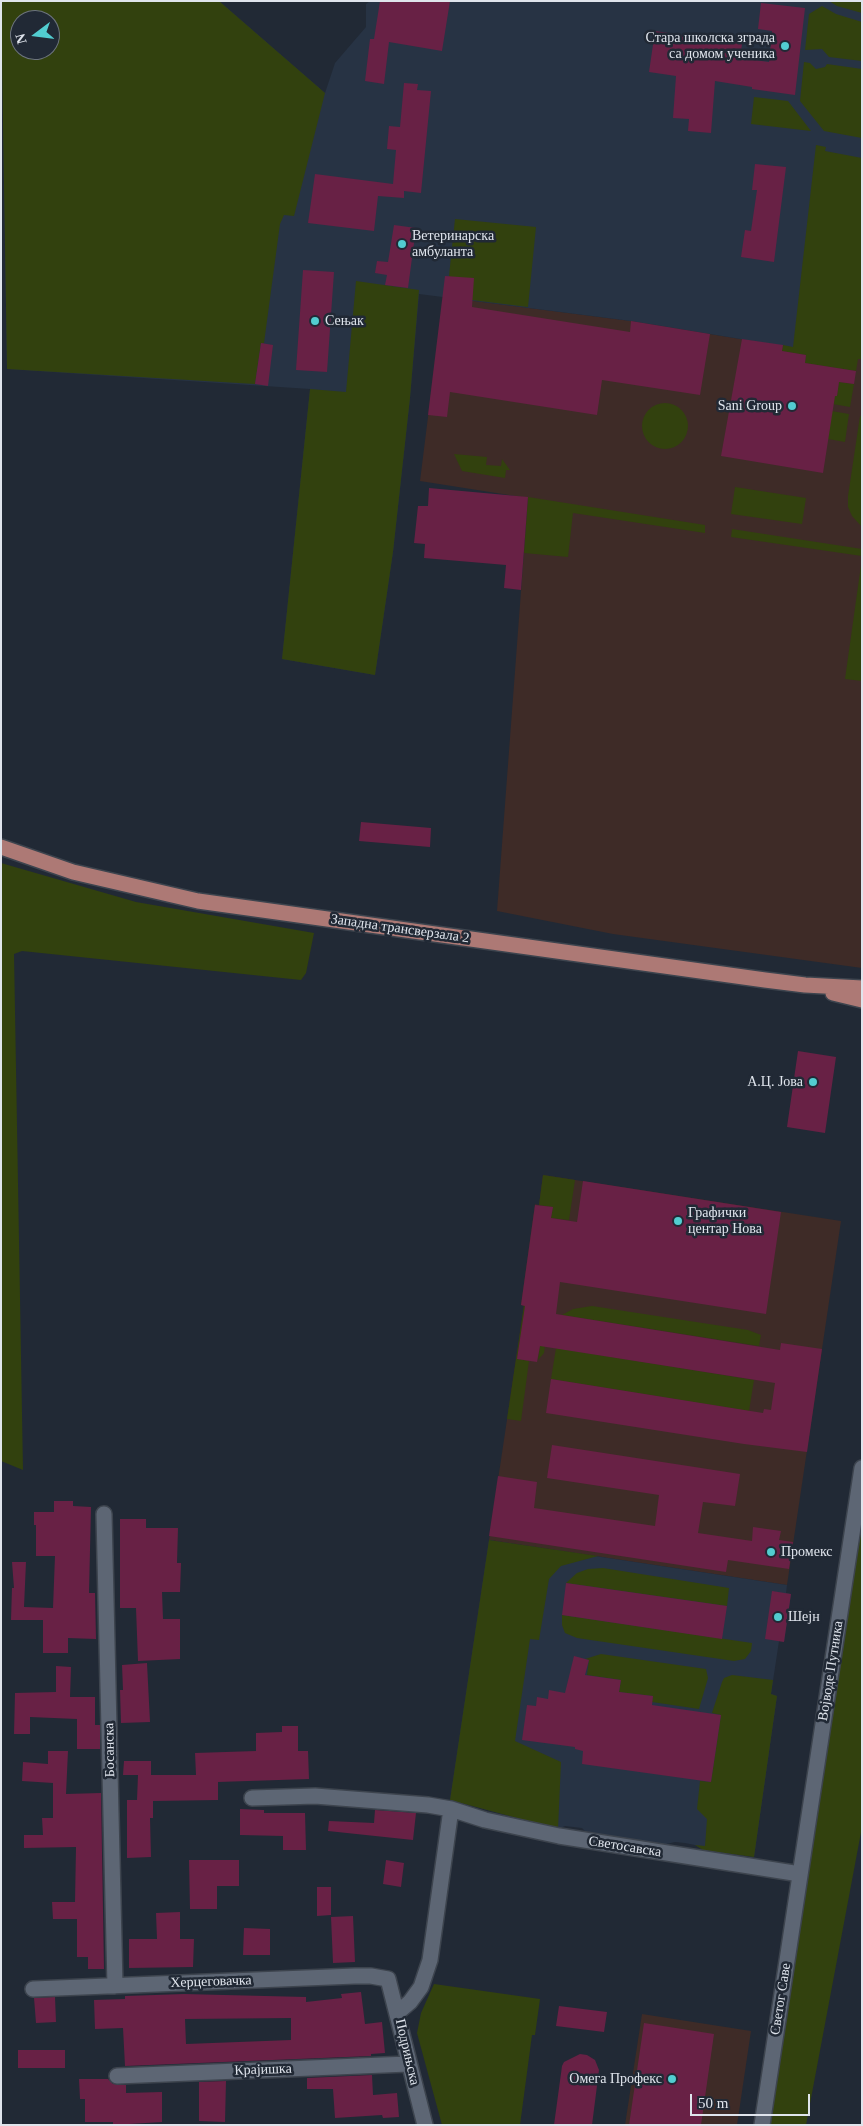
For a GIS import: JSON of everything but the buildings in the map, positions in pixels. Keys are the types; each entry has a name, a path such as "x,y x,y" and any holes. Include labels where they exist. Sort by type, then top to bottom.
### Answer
{"main road":[{"name":"Западна трансверзала 2","path":"1,847 72,872 198,901 586,957 805,985 862,988"},
{"name":"Западна трансверзала 2","path":"805,985 862,1000"}],"street":[{"name":"Војводе Путника","path":"800,1874 862,1468"},
{"name":"Босанска","path":"104,1514 115,1986"},
{"name":"Светосавска","path":"252,1798 315,1796 377,1800 451,1809 485,1820 559,1836 800,1874"},
{"path":"397,2013 410,2002 421,1987 430,1960 451,1809"},
{"name":"Светог Саве","path":"762,2125 800,1874"},
{"name":"Херцеговачка","path":"33,1989 356,1976 388,1979"},
{"name":"Подрињска","path":"388,1979 425,2125"},
{"name":"Крајишка","path":"117,2076 408,2064"},
{"path":"416,2125 425,2125"}],"shaded area":[{"path":"1,1 219,1 325,93 335,63 366,27 366,4 370,1 862,1 862,359 631,321 419,294 393,552 375,675 282,659 310,389 7,369"},
{"path":"443,297 631,321 862,359 862,968 613,934 497,911 528,498 420,481"},
{"path":"543,1175 841,1221 787,1585 489,1540 524,1306 521,1305 535,1204 539,1205"},
{"path":"489,1540 787,1585 786,1593 791,1594 784,1642 779,1641 771,1694 777,1696 754,1857 703,1850 695,1845 685,1843 675,1842 662,1845 588,1834 582,1828 565,1826 558,1829 450,1800"},
{"name":"Омега Профекс","path":"642,2014 751,2031 737,2125 625,2125"}],"green space":[{"path":"1,1 219,1 325,93 294,216 284,215 280,224 264,343 261,343 255,384 7,369"},
{"path":"829,1 862,1 862,13 837,6"},
{"path":"822,6 836,14 862,22 862,61 829,57 822,49 805,50 809,14"},
{"path":"804,62 810,63 816,69 825,67 827,64 862,69 862,138 824,131 800,101"},
{"path":"754,97 788,101 811,131 751,124"},
{"path":"816,145 826,147 825,151 862,158 862,359 858,359 856,371 805,363 806,355 782,351 783,345 793,347"},
{"path":"455,219 536,227 528,307 472,300 449,276"},
{"path":"356,281 419,290 410,398 393,552 375,675 282,659 310,389 346,392"},
{"path":"839,382 854,384 850,407 809,400 810,392 837,396"},
{"path":"665,403 678,407 684,413 688,426 684,439 678,445 665,449 652,445 646,439 642,426 646,413 652,407"},
{"path":"808,407 849,414 845,442 828,439 831,418"},
{"path":"860,416 862,416 862,527 852,516 848,507"},
{"path":"454,454 487,457 486,465 501,466 502,459 510,470 506,470 505,478 462,471"},
{"path":"735,487 806,498 802,524 731,514"},
{"path":"528,497 705,525 705,533 573,513 568,557 524,553"},
{"path":"732,529 862,549 862,556 731,537"},
{"path":"862,558 862,681 845,679"},
{"path":"1,863 136,902 314,933 306,973 301,980 22,951 14,954 23,1470 1,1461"},
{"path":"543,1175 575,1180 569,1220 551,1218 553,1207 539,1205"},
{"path":"524,1305 550,1309 544,1353 538,1360 545,1311 525,1308 517,1359 529,1361 521,1421 507,1419"},
{"path":"592,1306 748,1330 761,1335 759,1346 562,1315 573,1309"},
{"path":"556,1348 754,1380 749,1411 551,1379"},
{"path":"862,1494 862,1827 806,2125 765,2125"},
{"path":"489,1540 598,1556 561,1566 549,1579 539,1640 530,1639 515,1741 561,1762 558,1829 450,1800"},
{"path":"603,1568 729,1588 727,1606 566,1583 577,1573 588,1569"},
{"path":"562,1615 752,1643 751,1651 745,1659 734,1661 577,1638 565,1633 562,1625"},
{"path":"601,1654 706,1669 708,1678 699,1709 652,1702 653,1696 619,1692 621,1680 587,1675 589,1660 585,1659"},
{"path":"732,1675 773,1680 771,1694 777,1696 754,1857 703,1850 695,1845 705,1846 707,1819 697,1809 700,1781 711,1782 721,1715 712,1713 724,1678"},
{"path":"434,1984 540,1999 535,2035 532,2035 520,2125 442,2125 417,2033 421,2013"}],"place":[{"name":"Стара школска зграда са домом ученика","path":"785,46"},
{"name":"Ветеринарска амбуланта","path":"402,244"},
{"name":"Сењак","path":"315,321"},
{"name":"Sani Group","path":"792,406"},
{"name":"А.Ц. Јова","path":"813,1082"},
{"name":"Графички центар Нова","path":"678,1221"},
{"name":"Промекс","path":"771,1552"},
{"name":"Шејн","path":"778,1617"},
{"name":"Омега Профекс","path":"672,2079"}]}
